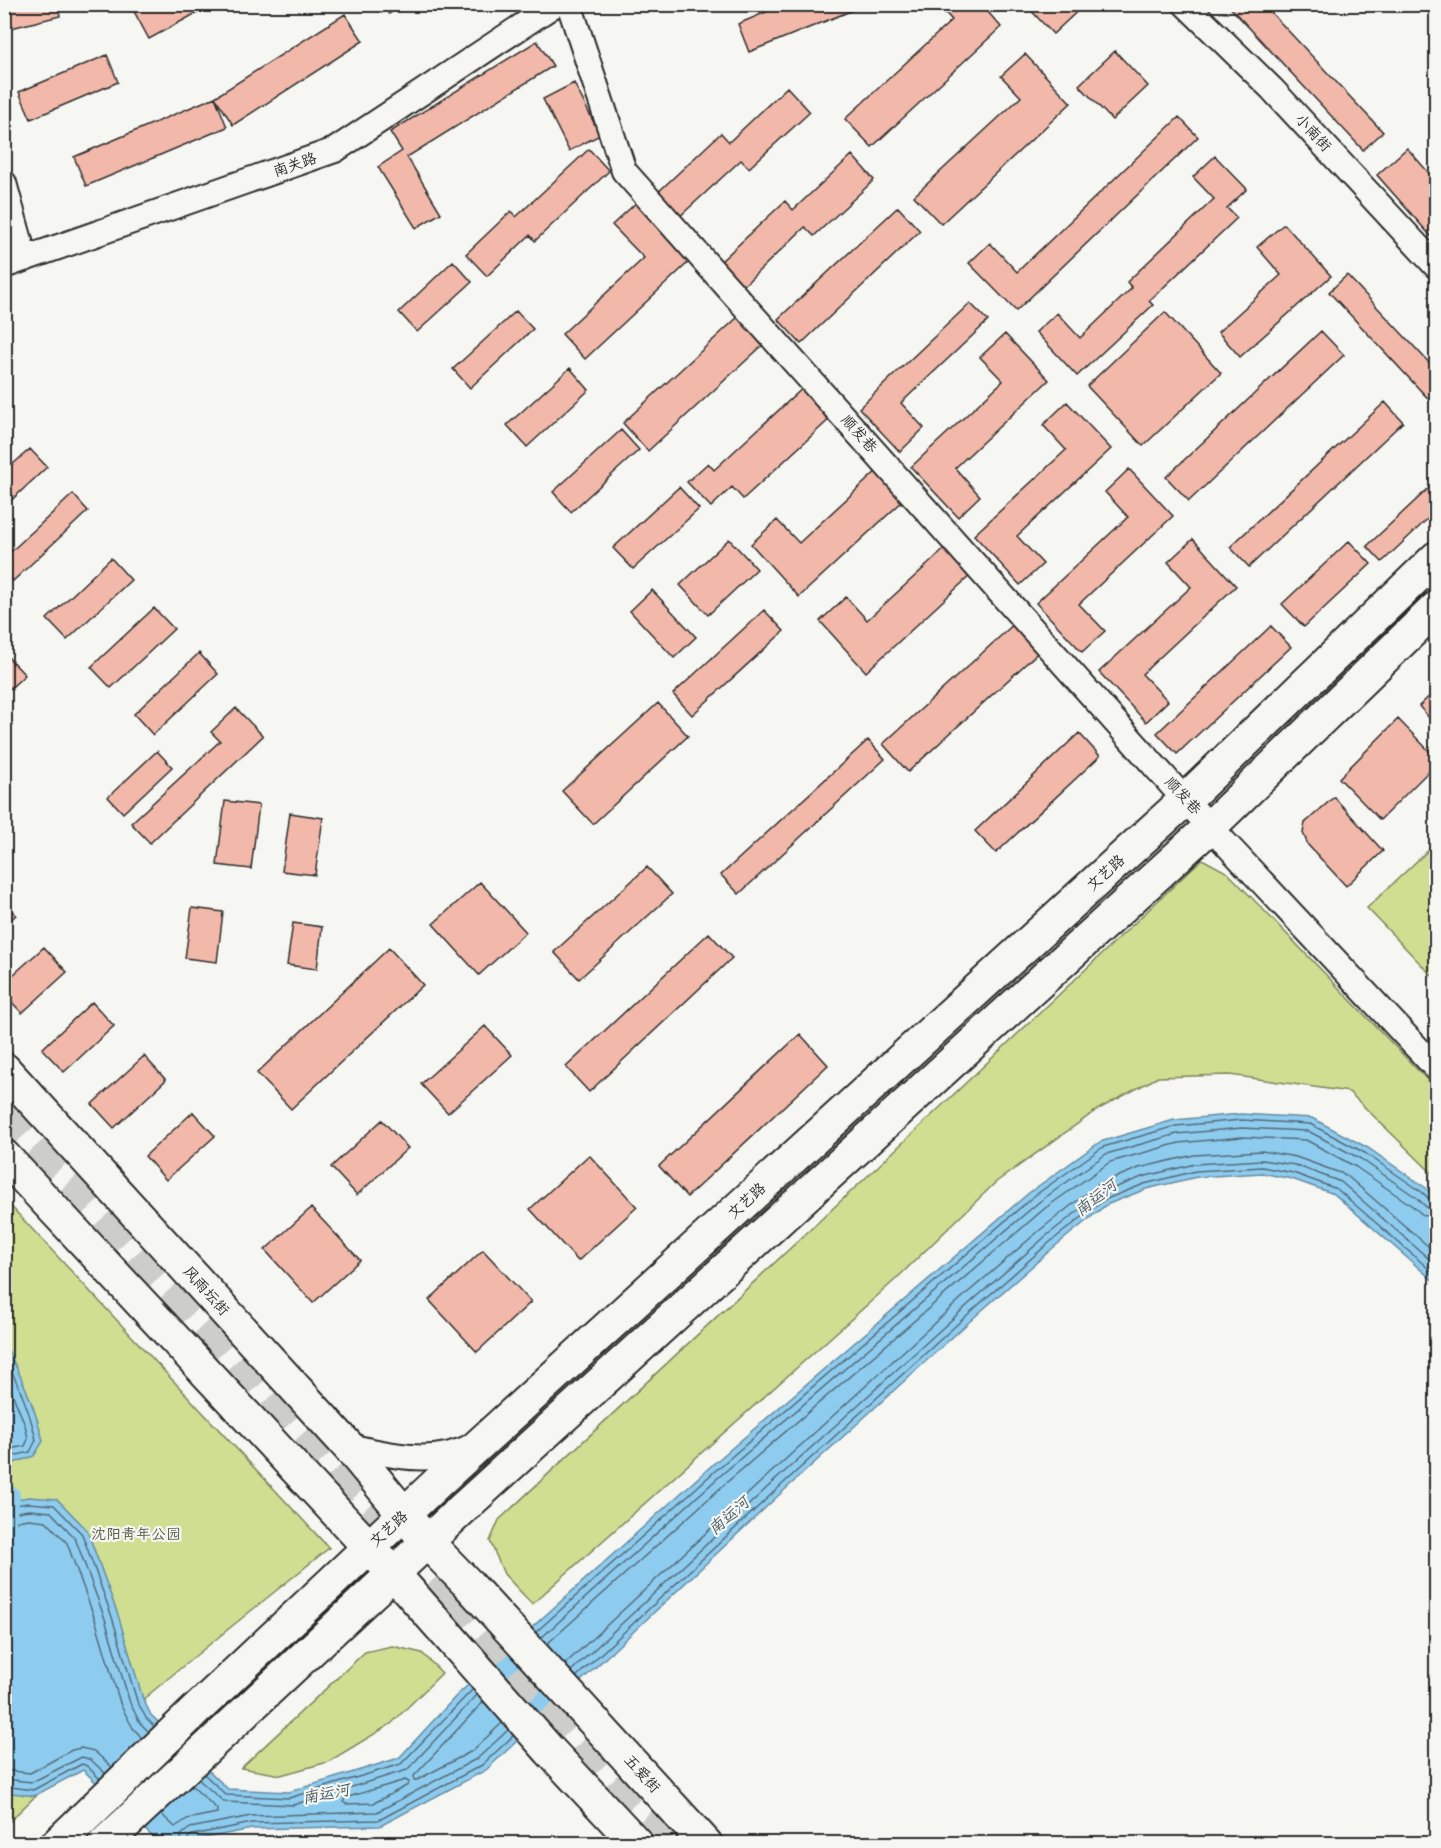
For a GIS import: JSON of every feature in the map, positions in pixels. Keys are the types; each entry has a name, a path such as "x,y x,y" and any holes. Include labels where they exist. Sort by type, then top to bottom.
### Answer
{"main road":[{"name":"文艺路","path":"62,1839 488,1436 1185,800 1437,558"},
{"path":"104,1844 393,1573 1211,826 1437,608"},
{"name":"风雨坛街","path":"4,1069 348,1446 404,1516 495,1614"},
{"path":"4,1156 393,1573 459,1649 637,1844"},
{"name":"五爱街","path":"495,1614 706,1844"}],"street":[{"name":"南关路","path":"15,262 335,150 555,4"},
{"name":"顺发巷","path":"569,4 624,171 1185,800 1437,1068"},
{"name":"小南街","path":"1185,4 1272,89 1437,266"},
{"path":"4,183 15,262"},
{"path":"348,1446 395,1456 435,1459 466,1449 488,1436"}],"green space":[{"path":"1436,843 1436,980 1367,908"},
{"path":"1202,859 1228,873 1436,1089 1436,1177 1349,1092 1230,1075 1158,1077 1097,1110 996,1182 895,1280 532,1604 504,1574 490,1541 499,1520 874,1170"},
{"name":"沈阳青年公园","path":"5,1200 329,1548 122,1717 5,1826"},
{"path":"392,1646 422,1653 442,1673 391,1724 328,1762 281,1775 241,1768 365,1652"}],"water":[{"name":"南运河","path":"1241,1114 1312,1118 1368,1148 1426,1188 1436,1198 1436,1283 1334,1194 1292,1179 1262,1173 1197,1177 1146,1189 1106,1205 980,1312 779,1495 486,1770 380,1826 252,1829 179,1843 159,1843 83,1770 34,1796 5,1792 5,1502 28,1497 57,1499 87,1530 118,1615 143,1699 151,1715 228,1789 289,1792 399,1758 457,1695 711,1466 1030,1192 1100,1142 1174,1120"},
{"path":"4,1342 36,1415 43,1441 34,1456 11,1464 5,1464"}],"building":[{"path":"4,4 58,4 60,16 7,29"},
{"path":"130,4 213,4 149,39"},
{"path":"383,4 403,4 389,14"},
{"path":"785,4 868,4 749,52 738,24"},
{"path":"937,4 981,4 1001,27 872,147 845,119 952,20"},
{"path":"1025,4 1085,4 1053,34"},
{"path":"1227,4 1263,4 1383,132 1363,150"},
{"path":"345,14 363,41 233,125 215,97"},
{"path":"537,41 553,66 407,157 441,213 416,228 378,167 402,151 390,132"},
{"path":"1115,51 1148,86 1112,120 1079,85"},
{"path":"1025,54 1071,103 941,224 914,196 1021,97 1001,76"},
{"path":"107,55 118,82 31,119 19,92"},
{"path":"574,83 600,135 569,151 543,99"},
{"path":"787,87 810,112 749,168 741,160 677,219 655,195 721,133 729,142"},
{"path":"215,97 227,127 86,186 74,157"},
{"path":"1179,117 1198,137 1016,311 969,263 990,243 1017,272"},
{"path":"1407,148 1436,181 1436,242 1377,175"},
{"path":"589,149 609,171 535,241 530,235 487,276 466,254 511,211 516,217"},
{"path":"852,155 874,180 814,236 805,227 740,289 718,264 785,201 793,210"},
{"path":"1215,156 1247,189 1227,208 1237,218 1149,301 1153,305 1077,376 1036,332 1057,313 1080,338 1132,288 1127,282 1214,199 1193,177"},
{"path":"637,202 691,260 585,359 562,334 644,258 612,225"},
{"path":"898,207 920,231 801,344 778,319"},
{"path":"1284,224 1331,276 1240,357 1218,332 1281,275 1257,247"},
{"path":"453,261 472,282 417,332 399,312"},
{"path":"1347,275 1436,370 1436,407 1329,292"},
{"path":"970,303 988,321 901,403 924,428 900,452 859,408"},
{"path":"516,311 533,329 470,388 453,369"},
{"path":"1165,312 1221,373 1143,446 1087,386"},
{"path":"739,316 764,344 648,451 623,423"},
{"path":"1321,331 1344,355 1189,501 1166,477"},
{"path":"1005,334 1049,380 955,468 980,496 958,517 911,467 1003,381 980,357"},
{"path":"570,368 589,390 527,447 507,425"},
{"path":"806,385 834,415 743,499 732,487 711,507 687,482 708,463 714,470"},
{"path":"1067,402 1111,449 1017,536 1043,564 1020,585 974,535 1066,450 1043,425"},
{"path":"1385,402 1403,422 1249,567 1230,547"},
{"path":"621,430 639,450 571,512 553,492"},
{"path":"30,449 47,467 4,507 4,472"},
{"path":"880,468 907,497 799,597 751,544 777,520 799,543"},
{"path":"1129,469 1173,516 1079,604 1105,631 1082,652 1036,603 1128,517 1105,492"},
{"path":"679,487 699,509 633,569 613,548"},
{"path":"1430,487 1436,494 1436,511 1382,562 1367,546"},
{"path":"73,494 88,511 13,581 4,572 4,558"},
{"path":"729,539 757,569 708,615 680,585"},
{"path":"1193,539 1236,586 1142,674 1168,701 1146,722 1099,672 1191,587 1168,562"},
{"path":"1349,541 1371,564 1304,627 1282,604"},
{"path":"949,545 974,572 866,672 820,621 846,597 867,620"},
{"path":"111,558 131,580 67,640 47,619"},
{"path":"652,590 696,637 674,658 630,611"},
{"path":"154,608 174,629 111,688 91,667"},
{"path":"764,610 784,631 692,715 673,694"},
{"path":"1017,621 1043,648 908,772 883,744"},
{"path":"1271,626 1291,647 1177,754 1157,733"},
{"path":"199,653 218,674 153,735 134,714"},
{"path":"7,656 25,675 4,694 4,658"},
{"path":"1436,690 1436,726 1419,706"},
{"path":"658,703 688,736 593,824 562,791"},
{"path":"236,708 263,736 150,843 131,823 220,741 211,732"},
{"path":"1398,719 1436,758 1436,764 1380,820 1339,778"},
{"path":"1079,733 1100,756 996,853 975,831"},
{"path":"868,740 885,759 739,894 721,875"},
{"path":"157,751 172,767 123,813 108,797"},
{"path":"1334,797 1383,851 1346,886 1308,845 1303,833 1305,823"},
{"path":"225,801 259,805 251,869 217,865"},
{"path":"290,813 323,818 315,875 282,871"},
{"path":"647,867 672,894 579,979 554,952"},
{"path":"480,882 526,932 479,975 433,924"},
{"path":"4,902 16,915 4,926"},
{"path":"192,908 223,912 217,962 185,958"},
{"path":"293,923 322,927 317,969 287,965"},
{"path":"709,933 732,958 589,1092 566,1067"},
{"path":"44,947 67,972 22,1013 4,994 4,983"},
{"path":"389,948 423,985 291,1109 257,1073"},
{"path":"92,1002 114,1026 64,1072 42,1049"},
{"path":"485,1026 512,1055 448,1113 421,1084"},
{"path":"800,1034 828,1065 687,1197 659,1166"},
{"path":"144,1056 166,1080 114,1128 92,1104"},
{"path":"193,1112 215,1136 166,1180 145,1156"},
{"path":"382,1120 408,1148 357,1195 331,1167"},
{"path":"589,1155 637,1207 578,1261 530,1209"},
{"path":"311,1208 360,1260 313,1303 265,1250"},
{"path":"483,1250 531,1302 477,1352 429,1300"}],"waterway":[{"path":"4,1534 10,1496"}],"tunnel":[{"path":"4,1109 462,1619"},
{"path":"455,1592 614,1774 680,1844"}]}
